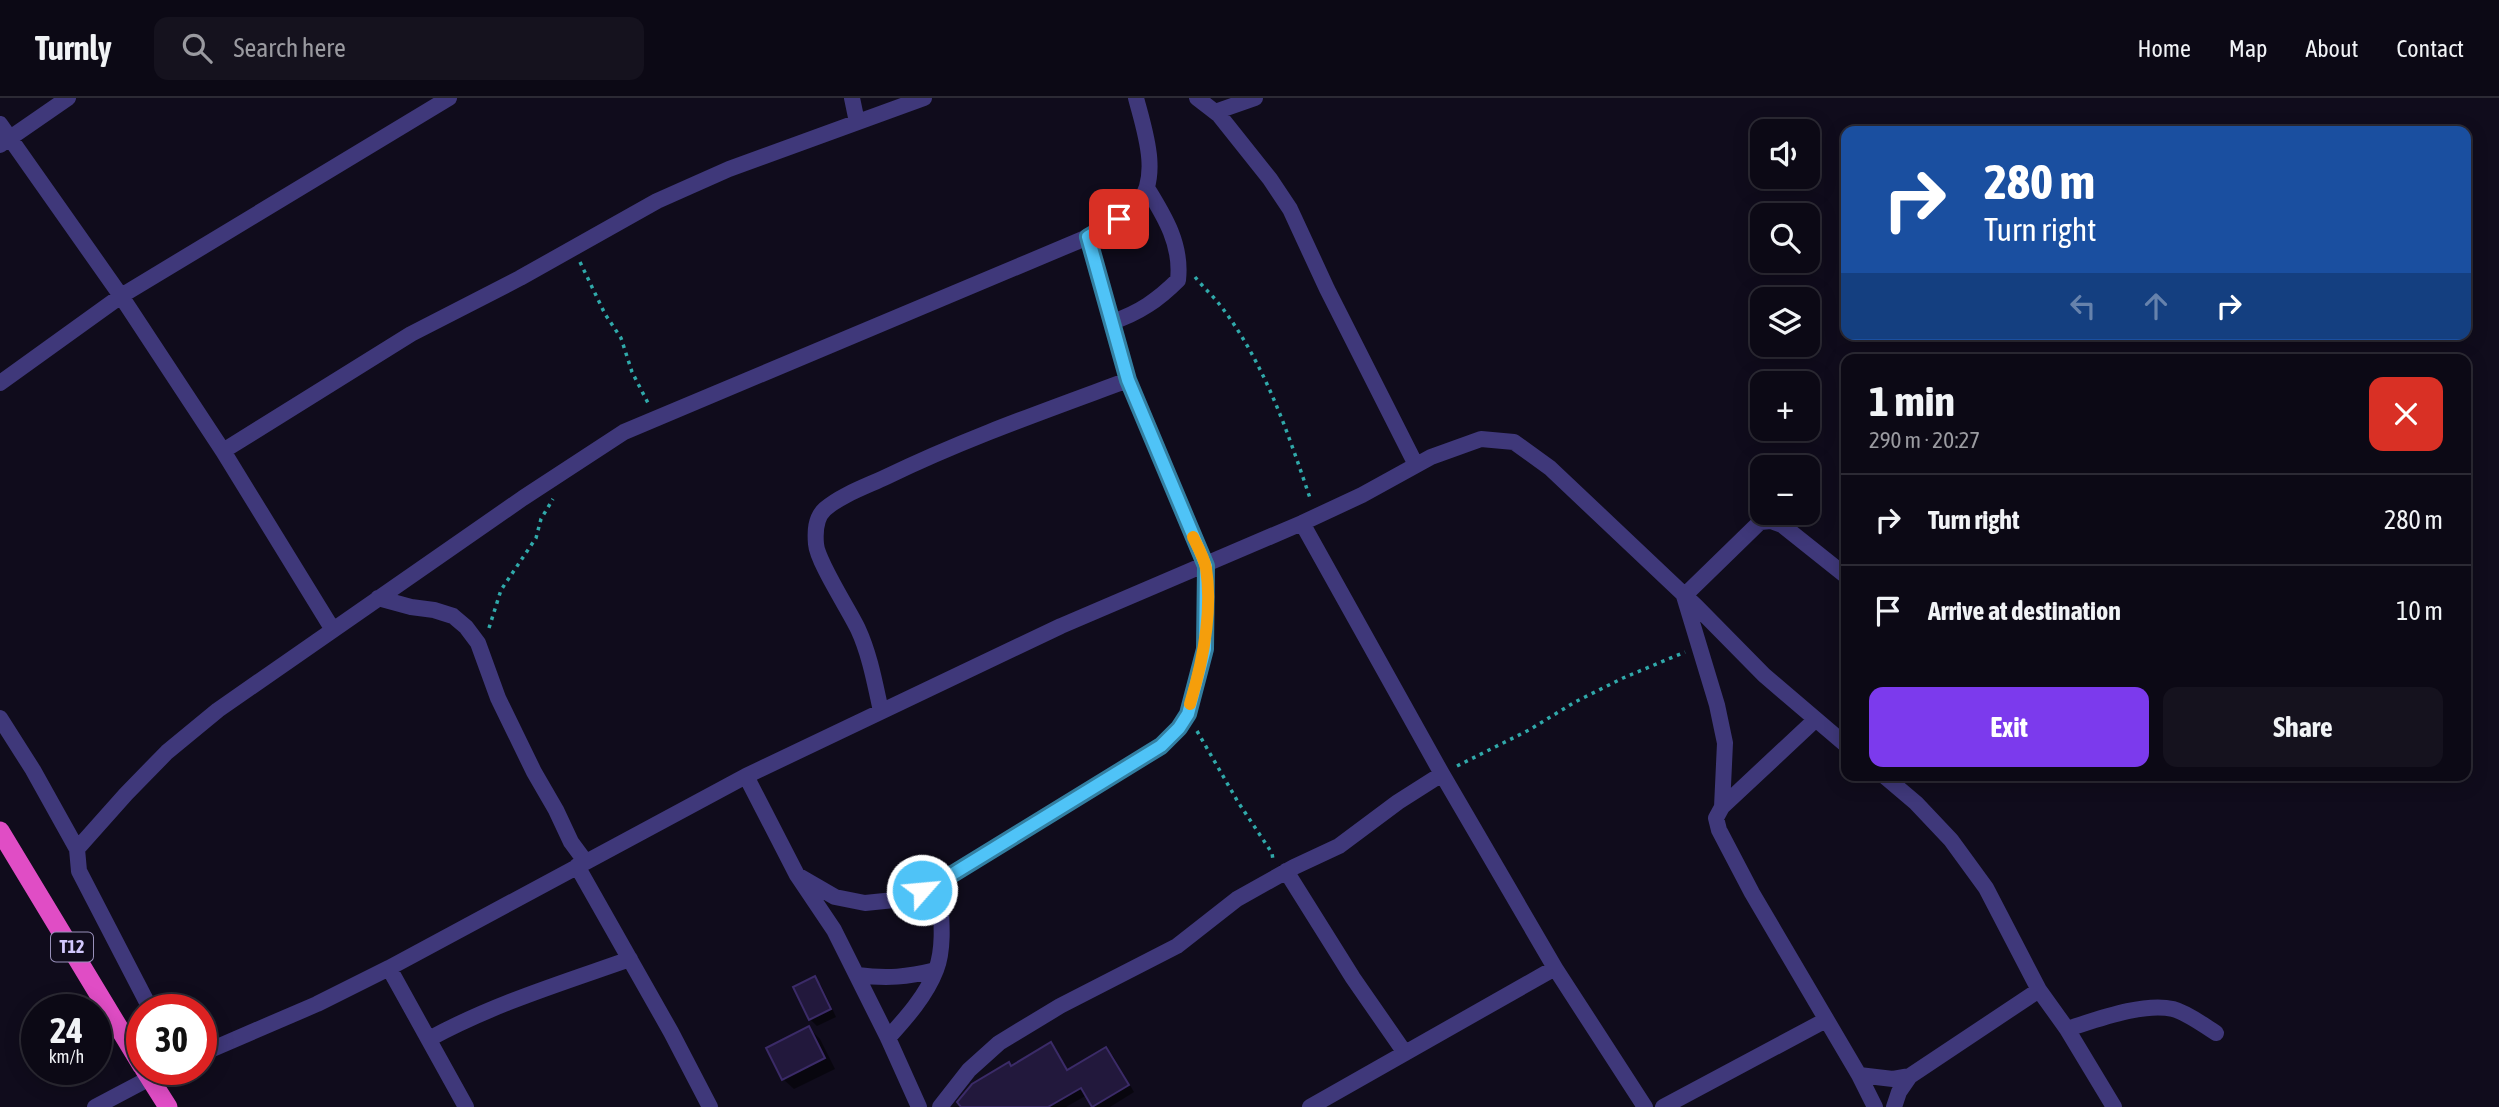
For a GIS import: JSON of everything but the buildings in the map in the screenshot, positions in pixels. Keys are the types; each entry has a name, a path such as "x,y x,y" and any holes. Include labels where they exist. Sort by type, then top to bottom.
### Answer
{"highway":[{"name":"T12","path":"0,831 126,1040"},
{"name":"T12","path":"154,1085 168,1107"}],"street":[{"path":"68,98 3,136 121,296 223,451 333,630"},
{"path":"0,383 121,296 449,98"},
{"path":"852,98 857,122"},
{"path":"223,451 411,334 657,201 729,169 924,98"},
{"path":"78,849 167,752 218,710 624,432 1088,237 1137,205 1147,188 1149,155 1136,98"},
{"path":"1198,98 1215,112 1270,179 1290,209 1327,289 1416,465"},
{"path":"1215,112 1255,98"},
{"path":"1112,322 1135,314 1166,293 1178,280 1180,261 1164,215 1147,188"},
{"path":"797,875 835,897 865,903 904,899 939,881 1161,746 1179,728 1188,714 1205,649 1206,566 1128,380 1088,237"},
{"path":"881,711 871,666 859,631 816,548 815,528 818,518 825,509 894,473 969,440 1128,380"},
{"path":"217,1047 317,1004 389,968 746,776 881,711 1061,626 1309,520 1362,495 1430,457 1481,439 1514,442 1550,468 1764,675 1841,741"},
{"path":"1309,520 1442,774 1555,968 1644,1107"},
{"path":"1684,596 1759,522 1771,521 1783,525 1841,572"},
{"path":"1684,596 1717,705 1725,743 1722,807"},
{"path":"378,598 453,616 466,626 478,643 498,698 534,772 710,1107"},
{"path":"0,718 78,849 79,871 143,994"},
{"path":"1815,720 1722,807 1716,818 1719,830 1752,893 1875,1107"},
{"path":"940,1107 969,1070 999,1044 1060,1006 1177,946 1237,900 1279,875 1339,846 1398,802 1442,774"},
{"path":"746,776 797,875 834,930 858,975 919,1107"},
{"path":"1890,781 1916,803 1951,840 1986,888 2039,990 2067,1029 2114,1107"},
{"path":"1279,875 1405,1053"},
{"path":"888,1038 920,1000 936,970 941,947 939,881"},
{"path":"429,1039 537,990 630,959"},
{"path":"389,968 466,1107"},
{"path":"1310,1107 1555,968"},
{"path":"858,975 884,979 905,978 936,970"},
{"path":"1894,1107 1899,1092 1910,1076 2039,990"},
{"path":"2067,1029 2109,1016 2155,1008 2174,1009 2216,1033"},
{"path":"1663,1107 1826,1020"},
{"path":"1859,1075 1893,1079 1910,1076"},
{"path":"95,1107 126,1085"}],"path":[{"path":"574,247 605,314 621,338 632,372 655,418"},
{"path":"1180,261 1220,305 1250,349 1285,425 1309,520"},
{"path":"483,656 501,590 536,538 541,519 553,502 551,480"},
{"path":"1442,774 1529,730 1599,690 1700,646"},
{"path":"1188,714 1217,769 1272,853 1279,875"}],"slow traffic":[{"path":"1190,704 1205,649 1207,604 1206,566 1193,537"}],"route":[{"path":"922,890 951,875 1161,746 1179,728 1188,714 1205,649 1206,566 1128,380 1088,237 1119,219"}]}
